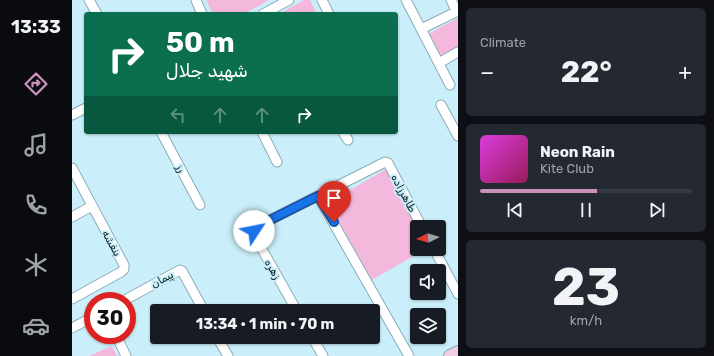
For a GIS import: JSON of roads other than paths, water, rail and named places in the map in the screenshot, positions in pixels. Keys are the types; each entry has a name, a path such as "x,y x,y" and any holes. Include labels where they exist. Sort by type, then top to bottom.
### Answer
{"street":[{"path":"89,0 96,12"},
{"path":"196,0 201,12"},
{"path":"267,12 289,0"},
{"path":"322,0 328,12"},
{"path":"406,0 450,85"},
{"path":"421,29 458,12 451,0"},
{"path":"439,63 458,52"},
{"path":"442,105 458,136"},
{"path":"72,115 84,109"},
{"name":"رز","path":"162,134 200,204"},
{"path":"263,134 277,162"},
{"path":"344,134 348,140"},
{"name":"زهره","path":"293,304 255,237 254,231 256,227 385,162"},
{"name":"طاهرزاده","path":"385,162 388,163 418,220"},
{"path":"72,168 92,206 72,217"},
{"path":"318,196 409,356"},
{"name":"بنفشه","path":"72,299 124,269 124,265 92,206"},
{"path":"438,256 458,294"},
{"name":"پیمان","path":"136,294 180,270 182,271 200,304"},
{"path":"72,328 84,322"},
{"path":"120,344 126,356"},
{"path":"221,344 228,356"},
{"path":"316,344 322,356"},
{"path":"450,356 458,352"}]}
